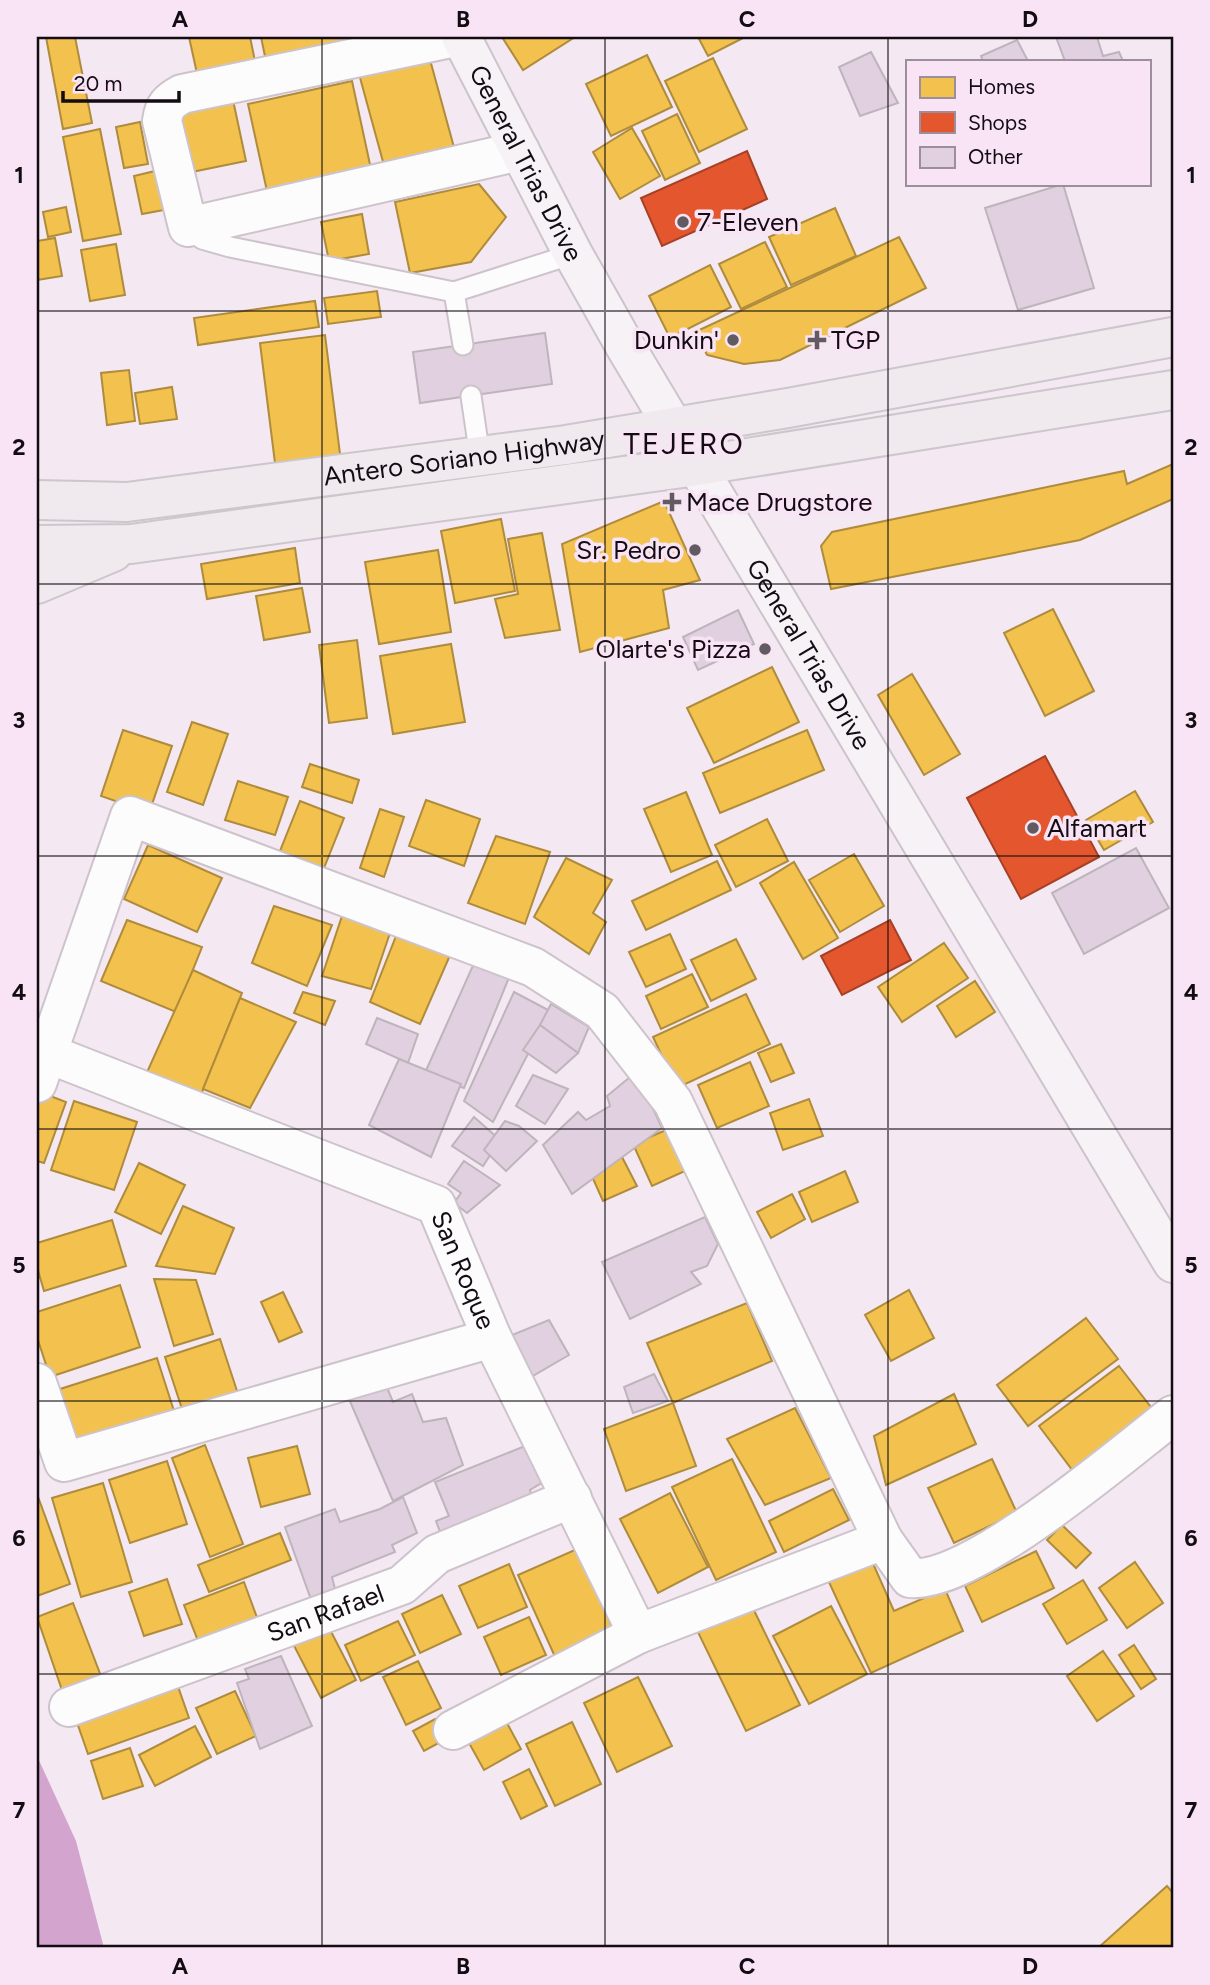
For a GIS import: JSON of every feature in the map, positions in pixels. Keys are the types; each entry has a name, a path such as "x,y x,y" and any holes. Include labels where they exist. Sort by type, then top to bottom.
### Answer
{"main road":[{"name":"General Trias Drive","path":"458,37 573,254 673,427 1173,1263"},
{"name":"Antero Soriano Highway","path":"37,500 127,502 480,457 673,427 1173,337"},
{"name":"Antero Soriano Highway","path":"37,545 131,544 697,466 1173,390"},
{"name":"Antero Soriano Highway","path":"37,536 127,502"},
{"name":"Antero Soriano Highway","path":"37,584 131,544"}],"street":[{"path":"458,37 182,93 173,99 167,104 162,121 188,227 520,151"},
{"path":"43,1069 131,816 533,967 602,1011 673,1102 883,1540 910,1578 939,1577 1004,1543 1173,1415"},
{"name":"San Roque","path":"43,1069 436,1205 492,1338 638,1634"},
{"path":"37,1383 64,1462 492,1338"},
{"name":"San Rafael","path":"69,1707 402,1585 437,1554 572,1497"},
{"path":"453,1730 638,1634 883,1540"}],"lane":[{"path":"188,227 202,239 230,247 454,292 573,254"},
{"path":"454,292 463,345"},
{"path":"471,396 480,457"}],"shaded area":[{"path":"37,1756 76,1841 104,1948 37,1948"}],"building: Homes":[{"path":"46,37 75,37 92,123 63,129"},
{"path":"189,37 250,37 256,66 198,78"},
{"path":"261,37 359,37 364,44 267,66"},
{"path":"502,37 575,37 523,70"},
{"path":"698,37 745,37 708,56"},
{"path":"647,55 672,107 611,136 586,84"},
{"path":"429,56 455,151 385,169 359,74"},
{"path":"713,58 747,129 699,152 665,81"},
{"path":"352,81 374,183 270,205 248,104"},
{"path":"233,100 246,161 182,174 169,114"},
{"path":"677,114 700,163 665,180 642,131"},
{"path":"140,122 148,164 124,168 116,127"},
{"path":"632,128 660,176 620,199 593,152"},
{"path":"100,129 121,234 83,241 63,137"},
{"path":"155,171 164,210 142,214 134,176"},
{"path":"479,184 506,217 471,262 410,273 395,202"},
{"path":"66,207 71,232 48,237 43,212"},
{"path":"835,208 856,256 791,285 769,237"},
{"path":"362,214 369,254 329,261 321,222"},
{"path":"899,237 926,288 780,360 744,364 707,355 695,332"},
{"path":"55,238 62,276 37,280 37,241"},
{"path":"765,242 787,287 741,309 719,264"},
{"path":"116,244 125,295 90,301 81,250"},
{"path":"710,265 731,307 670,338 649,296"},
{"path":"377,291 381,317 328,324 324,298"},
{"path":"315,301 319,327 198,345 194,318"},
{"path":"325,335 341,462 276,471 260,343"},
{"path":"129,370 135,421 107,425 101,373"},
{"path":"172,387 177,419 140,424 135,393"},
{"path":"1173,464 1173,499 1080,540 831,589 821,546 832,532 1124,471 1127,484"},
{"path":"664,501 700,580 663,590 669,628 580,652 562,544"},
{"path":"501,519 515,591 455,603 441,531"},
{"path":"542,533 560,630 505,638 495,599 518,594 508,539"},
{"path":"295,548 300,583 207,599 201,564"},
{"path":"438,550 451,632 379,644 365,562"},
{"path":"302,588 310,632 264,640 256,596"},
{"path":"1053,609 1094,691 1045,716 1004,633"},
{"path":"357,640 367,718 329,723 319,645"},
{"path":"451,644 465,722 393,734 380,656"},
{"path":"772,667 799,722 714,763 687,708"},
{"path":"912,674 960,754 924,775 878,695"},
{"path":"192,722 228,734 203,805 167,792"},
{"path":"123,730 172,746 149,813 101,796"},
{"path":"807,730 824,770 720,813 703,773"},
{"path":"310,764 359,780 352,803 302,787"},
{"path":"238,781 288,797 275,835 225,820"},
{"path":"1135,791 1153,822 1104,850 1086,820"},
{"path":"686,792 712,855 671,872 644,809"},
{"path":"426,800 480,819 464,866 409,846"},
{"path":"300,801 344,818 324,868 280,851"},
{"path":"380,809 404,817 384,877 360,868"},
{"path":"767,819 788,861 736,887 715,845"},
{"path":"496,836 550,852 525,924 468,903"},
{"path":"148,845 222,878 197,932 124,899"},
{"path":"854,854 884,906 840,932 809,880"},
{"path":"566,858 612,880 593,913 606,922 589,954 534,917"},
{"path":"717,861 731,890 646,930 632,901"},
{"path":"794,862 838,938 803,959 760,883"},
{"path":"274,906 332,925 307,986 252,963"},
{"path":"342,916 391,930 371,989 322,976"},
{"path":"127,920 202,947 176,1012 101,981"},
{"path":"398,931 451,953 420,1024 370,1002"},
{"path":"670,934 686,969 646,987 629,952"},
{"path":"736,939 756,979 711,1001 691,960"},
{"path":"944,943 968,978 902,1022 878,987"},
{"path":"193,970 242,993 198,1102 144,1079"},
{"path":"692,974 708,1007 661,1029 646,996"},
{"path":"975,981 995,1012 956,1037 937,1006"},
{"path":"303,992 335,1001 325,1025 294,1013"},
{"path":"746,994 770,1044 677,1088 653,1037"},
{"path":"240,998 296,1022 250,1108 203,1089"},
{"path":"781,1044 794,1073 771,1082 758,1053"},
{"path":"750,1062 769,1106 717,1128 698,1085"},
{"path":"40,1092 66,1102 44,1163 37,1161 37,1101"},
{"path":"809,1099 823,1136 783,1150 770,1113"},
{"path":"74,1101 137,1122 114,1190 51,1170"},
{"path":"666,1130 685,1171 652,1186 633,1144"},
{"path":"622,1157 637,1186 603,1201 590,1172"},
{"path":"139,1163 185,1185 161,1234 115,1212"},
{"path":"845,1171 858,1202 812,1222 799,1192"},
{"path":"792,1194 805,1219 771,1238 757,1212"},
{"path":"183,1206 234,1228 215,1274 156,1266"},
{"path":"112,1220 126,1266 44,1291 37,1267 37,1243"},
{"path":"154,1279 196,1280 213,1334 174,1346"},
{"path":"120,1285 140,1347 50,1377 37,1337 37,1312"},
{"path":"909,1290 934,1338 891,1361 865,1315"},
{"path":"283,1292 302,1332 279,1342 261,1302"},
{"path":"747,1303 772,1361 673,1403 647,1343"},
{"path":"1086,1318 1118,1359 1028,1426 997,1385"},
{"path":"220,1339 239,1397 184,1415 165,1357"},
{"path":"157,1358 175,1414 76,1446 57,1390"},
{"path":"1119,1366 1154,1411 1073,1471 1039,1426"},
{"path":"954,1394 976,1444 886,1485 874,1436"},
{"path":"673,1403 696,1466 626,1491 604,1429"},
{"path":"795,1408 831,1478 765,1505 727,1439"},
{"path":"205,1445 243,1544 210,1557 172,1458"},
{"path":"297,1446 310,1494 261,1507 248,1458"},
{"path":"732,1459 776,1552 716,1580 672,1487"},
{"path":"992,1459 1017,1513 954,1543 928,1488"},
{"path":"167,1461 187,1524 130,1543 109,1480"},
{"path":"103,1483 132,1582 81,1597 52,1498"},
{"path":"833,1489 849,1520 784,1552 769,1521"},
{"path":"670,1493 708,1567 658,1593 620,1519"},
{"path":"37,1494 70,1584 37,1596"},
{"path":"1062,1525 1091,1553 1076,1568 1047,1540"},
{"path":"280,1533 291,1560 209,1592 198,1565"},
{"path":"577,1549 615,1633 556,1659 518,1575"},
{"path":"1036,1551 1054,1588 982,1622 965,1586"},
{"path":"871,1559 894,1611 945,1589 963,1631 871,1673 828,1580"},
{"path":"1135,1562 1163,1603 1127,1628 1099,1588"},
{"path":"509,1564 527,1607 478,1628 459,1586"},
{"path":"167,1579 182,1624 144,1636 129,1592"},
{"path":"1083,1580 1107,1620 1067,1644 1043,1604"},
{"path":"244,1582 259,1623 200,1646 184,1605"},
{"path":"442,1595 461,1634 420,1653 402,1614"},
{"path":"749,1600 800,1705 746,1731 695,1626"},
{"path":"73,1603 104,1684 65,1699 37,1617"},
{"path":"831,1606 867,1674 809,1704 773,1636"},
{"path":"529,1617 546,1655 501,1675 484,1637"},
{"path":"324,1618 356,1680 321,1698 289,1636"},
{"path":"398,1621 415,1655 361,1681 345,1645"},
{"path":"1134,1645 1156,1679 1141,1689 1119,1655"},
{"path":"1103,1651 1134,1696 1097,1721 1067,1676"},
{"path":"418,1661 441,1708 406,1725 383,1677"},
{"path":"174,1675 189,1718 88,1754 73,1711"},
{"path":"638,1677 672,1746 617,1772 584,1703"},
{"path":"235,1691 256,1736 217,1754 196,1708"},
{"path":"435,1719 446,1739 424,1751 413,1731"},
{"path":"572,1722 601,1784 555,1806 526,1744"},
{"path":"507,1723 521,1749 484,1770 469,1743"},
{"path":"195,1726 211,1757 155,1786 139,1755"},
{"path":"130,1748 143,1786 103,1799 91,1761"},
{"path":"529,1769 547,1806 521,1819 503,1782"},
{"path":"1167,1886 1173,1893 1173,1948 1098,1948"}],"building: Shops":[{"name":"7-Eleven","path":"747,151 767,199 662,246 641,198"},
{"name":"Alfamart","path":"1045,756 1099,857 1021,899 967,798"},
{"path":"890,920 911,960 842,995 821,956"}],"building: Other":[{"path":"1056,37 1097,37 1103,56 1119,52 1123,60 1065,60"},
{"path":"1017,40 1027,60 983,60 981,56"},
{"path":"871,52 898,103 860,116 839,67"},
{"path":"1064,186 1094,288 1018,310 985,208"},
{"path":"545,333 552,384 420,403 413,352"},
{"path":"738,610 754,644 698,670 683,637"},
{"path":"1136,848 1169,908 1084,954 1052,893"},
{"path":"475,961 510,975 464,1088 424,1075"},
{"path":"514,992 550,1011 493,1122 464,1101"},
{"path":"551,1004 589,1027 578,1053 540,1025"},
{"path":"377,1018 418,1034 408,1063 366,1044"},
{"path":"540,1025 578,1053 556,1073 523,1050"},
{"path":"399,1059 461,1084 431,1157 369,1125"},
{"path":"636,1072 662,1128 572,1194 543,1145 578,1112 586,1120 610,1106 607,1096"},
{"path":"533,1075 568,1089 545,1124 516,1106"},
{"path":"474,1117 500,1140 483,1166 452,1146"},
{"path":"505,1121 519,1126 537,1141 506,1171 484,1150"},
{"path":"464,1161 500,1185 467,1213 454,1203 461,1193 448,1184"},
{"path":"705,1217 718,1244 707,1266 691,1272 701,1284 630,1319 602,1262"},
{"path":"549,1320 569,1355 531,1377 512,1335"},
{"path":"381,1373 393,1402 412,1394 423,1422 446,1418 463,1465 393,1501 343,1385"},
{"path":"654,1374 668,1401 633,1413 624,1387"},
{"path":"530,1444 550,1478 530,1490 535,1509 446,1548 436,1521 449,1516 435,1482"},
{"path":"403,1497 417,1533 392,1545 395,1552 332,1577 337,1597 313,1605 285,1527 335,1509 340,1522 380,1509"},
{"path":"281,1656 312,1726 260,1749 237,1683 249,1679 245,1669"}],"place":[{"name":"7-Eleven","path":"683,222"},
{"name":"Dunkin'","path":"733,340"},
{"name":"TGP","path":"817,340"},
{"name":"Mace Drugstore","path":"672,502"},
{"name":"Sr. Pedro","path":"695,550"},
{"name":"Olarte's Pizza","path":"765,649"},
{"name":"Alfamart","path":"1033,828"}],"district":[{"name":"TEJERO","path":"684,444"}]}
